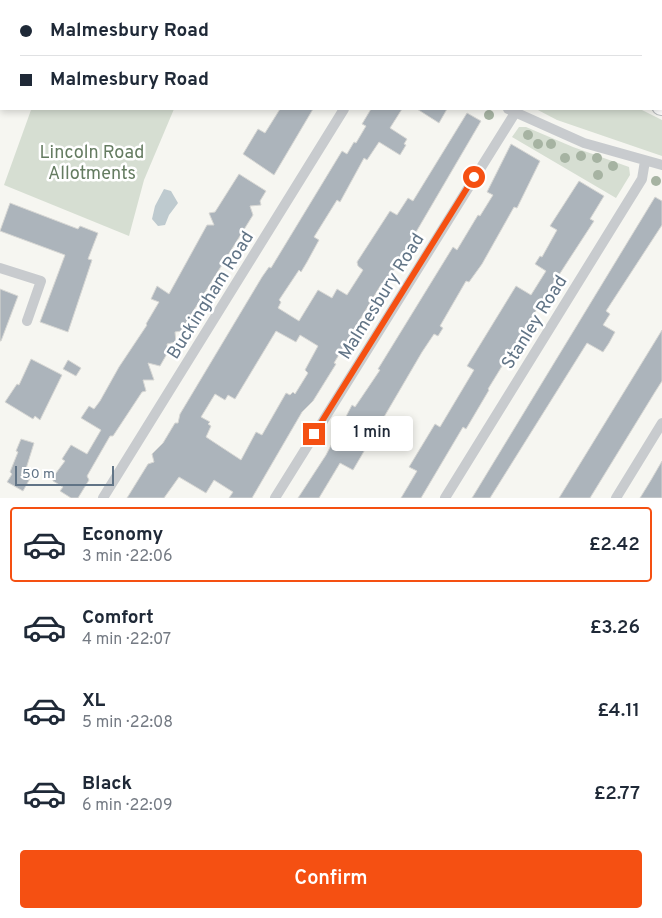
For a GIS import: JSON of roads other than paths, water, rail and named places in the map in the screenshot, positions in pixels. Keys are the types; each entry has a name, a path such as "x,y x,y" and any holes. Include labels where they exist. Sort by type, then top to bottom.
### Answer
{"street":[{"name":"Buckingham Road","path":"104,498 343,110"},
{"path":"511,111 584,142 662,165"},
{"name":"Malmesbury Road","path":"275,498 511,111"},
{"name":"Stanley Road","path":"445,498 642,179 645,161"},
{"path":"0,268 41,281 27,321"},
{"path":"616,498 662,423"}],"park label":[{"name":"Lincoln Road Allotments","path":"92,162"}]}
